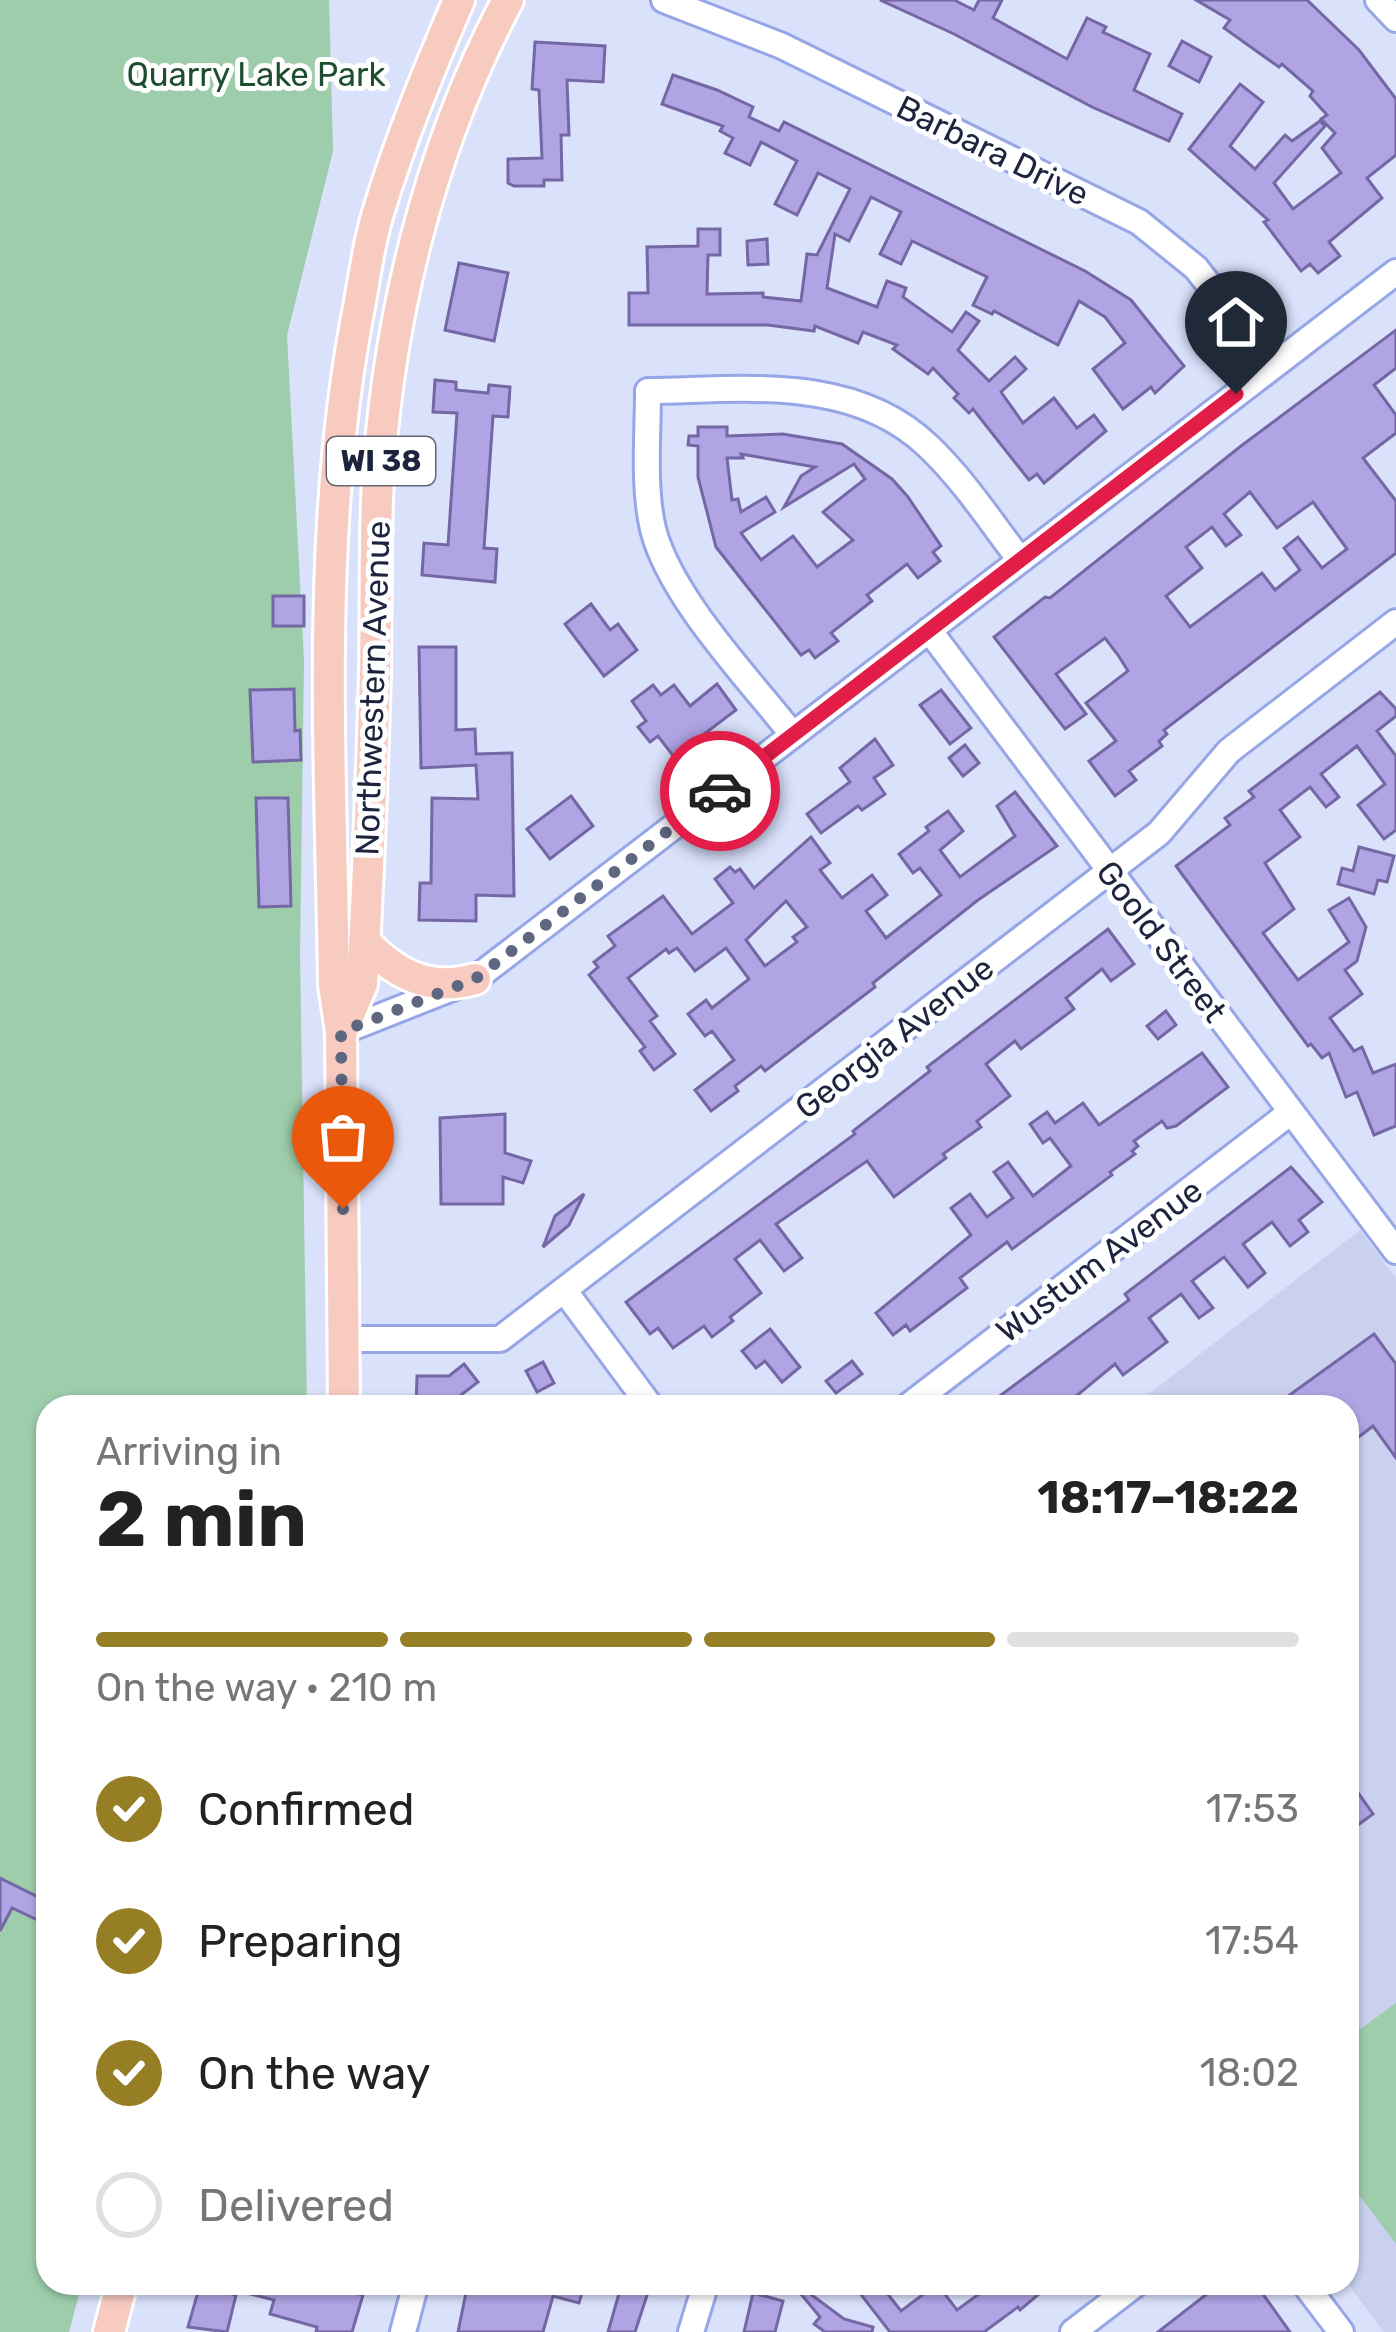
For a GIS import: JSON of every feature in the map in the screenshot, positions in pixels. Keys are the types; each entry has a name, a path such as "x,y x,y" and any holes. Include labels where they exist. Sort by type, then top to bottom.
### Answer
{"main road":[{"name":"Northwestern Avenue","path":"344,1395 341,1032 334,985 334,474 351,346 376,217 421,89 459,0"},
{"name":"Northwestern Avenue","path":"341,1032 362,984 377,498 388,385 410,261 478,62 508,0"},
{"path":"365,942 390,965 427,984 475,979"},
{"path":"109,2332 119,2295"}],"street":[{"name":"Barbara Drive","path":"664,0 782,46 1139,222 1196,268 1272,367"},
{"path":"1378,0 1396,19"},
{"path":"341,1032 475,979 1396,272"},
{"path":"793,735 679,587 664,560 650,507 648,391 802,391 866,406 926,443 1020,560"},
{"name":"Georgia Avenue","path":"344,1339 500,1339 1159,833 1228,751 1396,622"},
{"name":"Goold Street","path":"929,630 1396,1251"},
{"name":"Wustum Avenue","path":"923,1395 1292,1112"},
{"path":"564,1290 642,1395"},
{"path":"403,2332 413,2295"},
{"path":"691,2332 702,2295"},
{"path":"1073,2332 1121,2295"},
{"path":"1313,2295 1341,2332"}],"shaded area":[{"path":"1360,1230 1396,1278 1396,2332 1384,2332 1356,2295 1359,1395 1147,1395"}],"green space":[{"name":"Quarry Lake Park","path":"0,0 329,0 333,151 287,335 304,660 300,954 307,1395 36,1395 36,2295 79,2295 69,2332 0,2332"},
{"path":"1396,2003 1396,2244 1359,2195 1359,2030"}],"building":[{"path":"880,0 954,0 974,10 979,0 1002,0 993,18 1067,59 1087,18 1106,27 1103,32 1150,54 1134,90 1182,114 1169,141"},
{"path":"1196,0 1307,0 1359,50 1396,99 1396,155 1367,178 1382,198 1329,242 1340,256 1318,273 1310,264 1301,271 1264,222 1268,220 1189,149 1240,84 1263,102 1230,146 1255,169 1285,135 1292,141 1320,121 1325,126 1274,183 1293,209 1341,173 1322,148 1335,133 1321,119 1327,115 1310,96 1313,91 1282,64 1279,67 1224,28 1230,20"},
{"path":"1182,41 1211,57 1199,82 1169,66"},
{"path":"535,42 605,46 603,82 567,80 569,135 561,135 562,180 544,180 544,186 514,186 508,183 508,159 542,158 539,90 532,89"},
{"path":"673,75 753,107 749,117 779,131 784,122 1085,271 1131,300 1184,366 1155,393 1151,387 1123,409 1093,369 1125,343 1105,317 1079,301 1058,345 973,305 987,277 912,241 901,264 880,254 901,212 871,197 849,241 835,234 827,288 877,307 887,281 906,288 903,297 952,332 966,312 979,321 958,350 989,381 1015,357 1026,369 1001,392 1023,423 1054,398 1077,428 1094,415 1106,431 1044,483 1037,474 1029,480 973,409 969,413 954,398 958,394 933,368 928,374 893,349 897,345 863,332 858,343 815,326 814,331 768,325 629,325 629,293 648,293 647,247 698,246 698,229 720,229 720,255 708,255 707,294 763,293 763,297 801,301 807,254 817,255 850,189 818,173 797,215 775,204 797,161 761,142 750,165 725,153 733,138 720,131 723,126 662,104"},
{"path":"767,239 768,264 748,265 747,241"},
{"path":"459,263 508,273 494,341 445,330"},
{"path":"1396,330 1396,368 1374,385 1396,415 1396,433 1363,458 1396,501 1396,553 1164,730 1162,746 1129,771 1136,780 1115,796 1089,761 1116,741 1086,703 1128,671 1118,655 1105,638 1056,674 1086,714 1065,729 994,637","holes":["1250,492 1277,528 1313,502 1347,549 1322,568 1298,537 1284,548 1300,570 1275,590 1262,573 1190,627 1166,596 1202,568 1186,547 1212,527 1226,546 1241,535 1224,514"]},
{"path":"435,380 456,382 456,390 488,393 489,385 510,387 508,417 493,416 484,548 497,549 495,582 422,575 424,543 448,545 457,413 433,412"},
{"path":"698,427 727,427 727,436 783,434 842,444 892,479 908,497 941,546 933,552 940,561 918,578 907,564 867,595 872,601 831,633 838,641 815,658 809,650 801,655 716,547 698,477 698,446 688,445 689,436 698,436","holes":["741,454 815,467 801,476 784,507 854,464 865,479 823,512 853,540 817,567 793,536 761,560 741,533 775,512 766,497 741,512 738,499 732,500 727,458 743,458"]},
{"path":"273,596 304,596 304,626 273,626"},
{"path":"591,604 610,630 618,624 637,650 604,676 565,624"},
{"path":"419,647 456,647 456,730 475,729 476,754 512,753 514,896 476,895 476,921 419,920 420,883 431,883 432,798 478,799 476,765 421,768"},
{"path":"717,684 736,710 674,757 658,736 650,742 638,727 646,721 632,701 653,685 661,695 674,685 690,706"},
{"path":"294,689 301,760 253,762 250,690"},
{"path":"941,690 971,728 950,744 920,705"},
{"path":"1380,692 1396,709 1396,716 1377,731 1396,756 1396,830 1384,839 1358,805 1385,784 1357,746 1321,774 1339,797 1326,807 1310,787 1280,810 1300,837 1265,863 1294,909 1263,933 1298,980 1349,942 1329,910 1349,898 1366,927 1357,961 1345,970 1362,994 1330,1018 1354,1051 1362,1047 1373,1073 1396,1064 1396,1126 1374,1135 1357,1092 1346,1097 1329,1053 1322,1058 1308,1046 1176,866 1230,825 1225,818 1254,797 1249,791"},
{"path":"875,739 893,765 874,778 885,794 862,810 858,806 821,833 807,814 850,782 840,768"},
{"path":"965,745 979,763 963,776 949,758"},
{"path":"1015,792 1057,846 978,900 765,1071 761,1066 711,1111 695,1090 734,1060 712,1031 705,1036 688,1014 706,1000 712,1008 749,979 726,948 695,971 677,948 669,953 666,949 628,978 657,1016 650,1021 675,1054 654,1070 640,1051 645,1047 589,975 598,967 594,962 615,946 608,936 663,896 692,934 733,903 715,879 730,867 735,872 740,869 754,888 811,837 830,863 820,870 842,898 872,875 887,895 866,911 886,938 941,895 920,868 913,873 899,854 948,811 963,831 940,850 960,877 1015,836 997,806","holes":["786,901 807,927 793,937 797,942 765,966 746,940"]},
{"path":"571,796 593,826 550,859 527,829"},
{"path":"256,798 288,798 291,906 259,907"},
{"path":"1359,847 1394,856 1387,882 1378,880 1374,894 1338,884 1342,868 1353,871"},
{"path":"1108,929 1134,964 1111,981 1102,969 1066,998 1074,1009 1021,1049 1015,1041 986,1064 1010,1096 977,1121 981,1127 943,1154 946,1158 894,1197 867,1161 776,1224 802,1258 784,1271 760,1240 735,1259 761,1293 730,1317 733,1321 712,1337 704,1326 673,1348 658,1328 650,1334 626,1302 855,1134 930,1071 927,1067"},
{"path":"1166,1011 1176,1025 1158,1039 1147,1026"},
{"path":"1202,1053 1228,1087 1176,1126 1167,1128 1162,1121 1134,1141 1138,1146 1132,1151 1135,1154 1112,1175 1012,1249 1007,1242 960,1278 967,1288 910,1331 906,1325 893,1335 876,1313 971,1235 951,1208 970,1194 987,1217 1013,1198 994,1172 1008,1162 1033,1196 1071,1166 1050,1138 1043,1143 1030,1124 1047,1112 1055,1123 1083,1103 1099,1125"},
{"path":"505,1114 505,1153 531,1161 523,1183 503,1177 503,1204 441,1204 440,1118"},
{"path":"1291,1167 1322,1202 1299,1220 1308,1232 1290,1246 1272,1222 1243,1244 1265,1273 1248,1287 1224,1257 1192,1281 1213,1308 1199,1318 1181,1294 1149,1318 1167,1342 1123,1375 1115,1364 1078,1395 1001,1395 1129,1300 1125,1294"},
{"path":"584,1194 569,1225 543,1247 555,1216"},
{"path":"770,1329 800,1367 782,1382 765,1361 756,1368 742,1351"},
{"path":"1374,1334 1396,1364 1396,1458 1373,1426 1359,1437 1359,1395 1290,1395"},
{"path":"852,1361 862,1374 836,1393 826,1381"},
{"path":"543,1362 554,1383 537,1392 526,1371"},
{"path":"464,1364 478,1382 461,1395 416,1395 417,1376 449,1376"},
{"path":"1359,1794 1373,1814 1359,1824"},
{"path":"0,1878 36,1896 36,1919 12,1908 0,1931"},
{"path":"197,2295 236,2295 227,2332 188,2327"},
{"path":"254,2295 363,2295 352,2332 316,2332 317,2327 270,2314 274,2300"},
{"path":"466,2295 581,2295 579,2303 553,2296 543,2332 458,2332"},
{"path":"619,2295 647,2295 635,2332 608,2332"},
{"path":"753,2295 783,2301 775,2332 744,2332"},
{"path":"802,2295 812,2295 844,2319 873,2327 872,2332 825,2332 814,2324 820,2317"},
{"path":"861,2295 888,2295 901,2311 922,2295 945,2295 957,2310 978,2295 1038,2295 984,2332 890,2332"},
{"path":"1206,2295 1264,2295 1290,2332 1158,2332"}],"way so far":[{"path":"343,1209 341,1032 475,979 720,791"}],"route":[{"path":"720,791 1236,394"}]}
